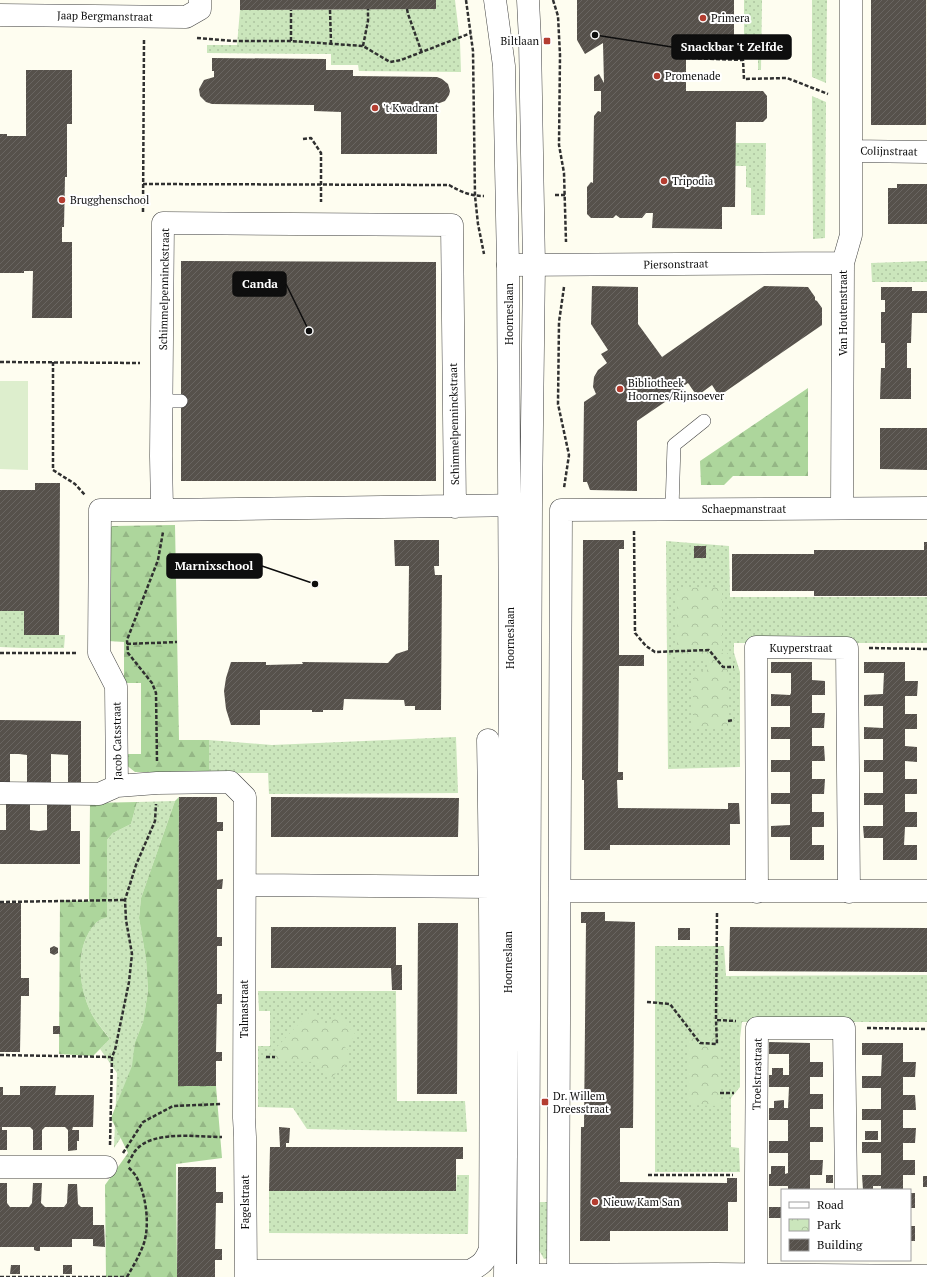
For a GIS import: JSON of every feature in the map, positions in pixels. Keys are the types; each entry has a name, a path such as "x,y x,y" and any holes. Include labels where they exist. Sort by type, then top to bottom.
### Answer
{"street":[{"name":"Jaap Bergmanstraat","path":"0,15 186,17 200,9 200,0"},
{"name":"Hoorneslaan","path":"495,0 504,66 508,265 510,668 505,1276"},
{"name":"Hoorneslaan","path":"528,0 534,265 531,505 528,1276"},
{"name":"Van Houtenstraat","path":"842,508 843,263 851,235 851,0"},
{"name":"Colijnstraat","path":"851,150 927,152"},
{"name":"Schimmelpenninckstraat","path":"162,510 171,401 162,364 164,223 452,226 455,507"},
{"name":"Piersonstraat","path":"508,265 843,263"},
{"path":"100,510 531,505"},
{"name":"Schaepmanstraat","path":"560,892 561,510 927,508"},
{"name":"Jacob Catsstraat","path":"0,793 99,794 118,786 116,686 99,653 100,510"},
{"name":"Kuyperstraat","path":"757,892 756,648 847,648 849,892"},
{"name":"Hoorneslaan","path":"482,1264 487,1258 490,1249 491,887 488,740"},
{"name":"Talmastraat","path":"118,786 157,783 230,782 245,797 245,1135"},
{"path":"245,885 491,887"},
{"path":"558,1275 560,892 757,892 829,890 849,892 927,891"},
{"name":"Troelstrastraat","path":"756,1274 757,1028 844,1028"},
{"path":"844,1028 846,1189"},
{"name":"Fagelstraat","path":"245,1135 246,1274 470,1271 482,1264"},
{"path":"0,1167 118,1163"},
{"path":"505,1276 756,1274 847,1268 927,1276"}],"lane":[{"path":"672,509 674,445 704,421"}],"path":[{"path":"466,0 473,51 475,196 478,224 484,255"},
{"path":"407,9 422,52"},
{"path":"291,10 291,41"},
{"path":"330,10 330,43"},
{"path":"363,46 368,21 368,10"},
{"path":"143,216 144,16"},
{"path":"194,38 233,41 291,41 363,46 390,62 401,60 471,33"},
{"path":"686,58 743,60 744,79 787,78 851,102"},
{"path":"303,138 311,138 322,153 321,224"},
{"path":"143,184 449,185 462,192 475,196 507,196"},
{"path":"532,195 566,195"},
{"path":"0,362 162,364"},
{"path":"53,362 54,470 75,484 100,510"},
{"path":"634,509 635,633 646,646 655,652 709,650 724,667 756,667"},
{"path":"0,1277 128,1277 139,1257 144,1242 147,1224 147,1208 144,1198 136,1176 118,1163 110,1146 112,1057 115,1050 129,982 132,954 126,920 125,900 136,865 155,821 157,783 156,693 152,683 128,654 127,640 158,560 163,531 162,510"},
{"path":"127,644 177,642"},
{"path":"847,648 927,649"},
{"path":"0,653 128,654"},
{"path":"646,1002 670,1004 700,1043 717,1044 717,892"},
{"path":"0,902 125,900"},
{"path":"716,1020 743,1021 757,1028"},
{"path":"844,1028 927,1029"},
{"path":"0,1055 112,1057"},
{"path":"118,1163 143,1122 173,1106 244,1104"},
{"path":"118,1163 151,1140 178,1136 245,1135"},
{"path":"648,1174 756,1175"}],"green space":[{"path":"436,0 455,0 460,42 461,72 359,71 358,65 331,65 331,54 207,53 207,45 237,45 240,10 435,9"},
{"path":"744,0 762,0 761,70 758,70 758,48 744,48"},
{"path":"812,0 827,0 826,83 812,77"},
{"path":"812,96 826,102 825,238 813,239"},
{"path":"735,143 766,143 765,215 751,215 751,188 746,187 746,166 735,166"},
{"path":"927,261 927,282 872,282 871,263"},
{"path":"0,381 28,381 28,470 0,469"},
{"path":"808,388 808,476 733,476 724,485 701,485 700,461"},
{"path":"175,525 179,740 209,740 209,773 135,772 125,764 123,754 141,754 141,683 125,683 124,642 108,641 109,530 112,526"},
{"path":"666,541 729,546 730,597 927,597 927,643 734,643 734,653 740,672 740,767 668,769"},
{"path":"722,587 722,653 728,653 728,729 693,729 693,671 707,671 707,659 677,659 677,588"},
{"path":"0,611 24,611 24,635 65,635 64,648 0,647"},
{"path":"456,737 458,793 269,794 268,773 209,773 209,740 272,745"},
{"path":"179,797 178,1086 216,1086 222,1158 176,1164 177,1277 106,1277 105,1185 128,1153 111,1118 132,1066 135,1042 143,1022 148,991 146,959 139,918 141,898 175,801"},
{"path":"175,801 141,898 139,918 146,959 148,991 143,1022 135,1042 131,1123 114,1148 117,1073 100,1049 110,1039 93,1016 85,998 82,987 80,964 84,942 89,932 96,923 107,916 107,840 113,833 131,824 137,802"},
{"path":"137,802 131,824 113,833 107,840 107,917 97,922 89,932 84,942 80,964 82,987 89,1008 98,1024 110,1039 93,1056 59,1054 60,900 89,901 90,803"},
{"path":"655,946 724,946 726,976 927,975 927,1022 742,1022 740,1038 740,1087 731,1098 731,1147 739,1148 740,1172 655,1172"},
{"path":"258,991 396,991 397,1101 465,1101 467,1132 307,1129 293,1108 258,1107 258,1046 270,1046 270,1011 259,1011"},
{"path":"311,1011 326,1026 337,1015 356,1035 344,1046 348,1050 348,1062 331,1078 315,1062 275,1061 275,1049"},
{"path":"689,1035 720,1036 720,1106 689,1105"},
{"path":"457,1175 469,1175 468,1234 269,1233 269,1191 456,1191"},
{"path":"537,1202 550,1202 548,1258 544,1259 536,1245"}],"building":[{"path":"240,0 436,0 436,9 240,10"},
{"path":"577,0 734,0 734,48 705,48 706,43 687,43 686,58 686,91 763,91 767,96 767,118 763,122 736,122 735,207 722,207 722,229 652,228 653,213 646,213 642,218 620,218 616,215 613,218 591,218 587,214 587,187 591,182 593,183 594,116 598,111 601,112 601,91 594,91 594,77 599,74 604,83 603,43 585,54 577,40"},
{"path":"871,0 926,0 926,125 871,125"},
{"name":"'t Kwadrant","path":"212,58 326,59 326,70 353,70 353,76 437,77 442,79 448,84 450,91 445,101 437,104 437,154 341,154 341,112 314,111 314,105 212,104 206,102 200,96 199,89 204,80 214,77 214,71 212,71"},
{"path":"26,70 72,70 72,124 67,124 67,177 65,177 64,227 62,227 62,242 72,242 72,318 32,318 33,271 24,271 24,273 0,273 0,134 7,134 7,136 26,136"},
{"path":"897,184 927,184 927,224 888,224 888,188 897,188"},
{"path":"181,261 436,262 436,481 181,481"},
{"path":"592,286 638,287 638,324 662,357 764,286 808,287 815,297 815,300 822,308 822,325 719,396 712,385 697,396 688,383 682,387 684,389 637,421 637,491 590,490 587,482 583,482 584,402 596,394 593,387 594,377 598,370 607,363 601,354 608,350 591,324"},
{"path":"881,287 912,287 912,291 927,291 927,313 912,313 911,343 907,343 907,368 911,368 911,399 880,399 881,368 885,368 885,343 881,343 881,312 885,312 885,300 881,300"},
{"path":"880,428 927,428 927,470 880,469"},
{"path":"35,483 60,483 59,635 24,635 24,611 0,611 0,490 35,490"},
{"path":"394,540 439,540 439,566 434,566 435,575 442,575 441,710 415,710 415,706 405,706 404,700 344,699 343,710 323,710 323,712 312,712 312,710 260,710 260,725 231,725 226,709 224,691 231,662 266,662 266,665 303,664 302,662 388,663 396,654 408,650 409,566 395,566"},
{"path":"583,540 624,540 624,549 619,549 619,655 644,655 644,666 619,666 618,772 623,772 623,780 617,780 618,808 728,809 728,803 739,803 740,824 730,824 730,845 610,845 610,850 584,850 584,780 582,780"},
{"path":"924,542 927,542 927,596 814,596 814,591 732,591 732,554 814,554 814,550 924,550"},
{"path":"694,546 706,546 706,558 694,558"},
{"path":"771,662 812,662 812,680 825,681 825,695 812,695 812,713 825,713 824,728 812,728 812,746 824,746 825,761 812,761 812,779 825,779 824,794 812,794 812,812 824,812 824,827 812,827 812,845 824,845 824,860 790,860 790,837 771,837 771,826 790,825 790,804 771,804 771,793 790,793 790,772 771,772 771,760 790,760 790,739 771,739 771,727 790,727 790,706 771,706 771,694 790,695 791,673 771,673"},
{"path":"864,662 905,662 905,681 918,681 917,696 905,696 905,714 917,714 917,729 905,729 905,746 917,747 917,762 905,761 905,779 917,779 917,794 905,794 905,812 917,812 917,827 905,827 904,845 917,845 917,860 883,860 883,838 864,838 863,826 883,826 883,805 864,805 864,793 883,793 883,772 864,772 864,760 883,760 883,739 864,739 864,727 883,728 883,706 864,706 864,695 883,694 884,673 864,673"},
{"path":"0,720 81,721 81,782 68,782 68,755 51,754 51,782 27,782 27,755 10,754 10,782 0,782"},
{"path":"179,797 217,797 217,822 223,822 223,831 217,831 217,880 223,879 222,889 217,889 217,937 222,937 222,946 217,946 217,994 222,994 222,1004 217,1004 216,1052 222,1052 222,1061 216,1061 216,1086 178,1086"},
{"path":"271,797 459,798 458,837 271,837"},
{"path":"6,803 30,803 30,830 39,831 47,830 47,803 71,803 71,831 80,831 80,864 0,864 0,830 6,830"},
{"path":"0,903 21,903 21,978 29,978 29,996 21,996 20,1052 0,1052"},
{"path":"581,912 605,912 605,921 635,922 633,1128 620,1128 620,1182 727,1183 727,1178 737,1178 737,1202 728,1202 728,1231 610,1231 610,1241 580,1241 581,1127 584,1127 586,923 581,923"},
{"path":"418,923 458,923 457,1094 417,1094"},
{"path":"271,927 396,927 396,965 402,965 402,990 392,990 391,968 271,968"},
{"path":"730,927 927,928 927,972 729,971"},
{"path":"678,928 690,928 690,940 678,940"},
{"path":"54,946 58,948 58,953 54,955 50,953 50,948"},
{"path":"53,1026 60,1026 60,1034 53,1034"},
{"path":"769,1042 810,1043 810,1062 823,1062 823,1077 810,1077 810,1094 823,1094 823,1109 810,1109 810,1127 823,1127 823,1142 810,1142 810,1160 823,1160 822,1175 810,1175 810,1189 788,1189 788,1186 769,1186 771,1166 785,1166 785,1174 788,1173 788,1153 769,1153 769,1141 788,1141 788,1120 769,1120 769,1108 774,1108 774,1101 784,1100 784,1108 788,1108 789,1087 769,1087 769,1075 772,1075 772,1068 783,1068 783,1075 789,1075 789,1054 769,1054"},
{"path":"862,1043 903,1043 903,1062 916,1062 915,1077 903,1077 903,1095 915,1095 916,1110 903,1110 903,1128 916,1128 915,1143 903,1143 903,1160 915,1160 915,1175 903,1175 903,1189 881,1189 881,1186 873,1186 873,1189 863,1189 862,1175 881,1175 881,1153 862,1153 862,1142 881,1142 881,1120 862,1120 862,1109 881,1109 881,1088 862,1088 862,1076 881,1076 882,1055 862,1055"},
{"path":"20,1086 56,1086 55,1095 94,1095 93,1127 73,1127 72,1130 79,1130 77,1150 68,1151 68,1130 65,1127 45,1127 42,1130 42,1150 33,1150 33,1130 30,1127 2,1127 2,1130 7,1130 7,1150 0,1150 0,1087 3,1087 3,1095 20,1095"},
{"path":"279,1127 290,1128 289,1143 286,1143 286,1147 463,1147 463,1159 456,1159 456,1191 269,1191 270,1147 280,1147"},
{"path":"865,1131 878,1131 878,1140 865,1140"},
{"path":"178,1167 216,1167 216,1192 223,1192 223,1203 216,1203 215,1249 222,1249 222,1260 215,1260 215,1277 177,1277"},
{"path":"826,1175 833,1175 833,1183 826,1183"},
{"path":"923,1176 927,1176 927,1187 923,1187"},
{"path":"0,1183 7,1183 7,1203 10,1207 29,1207 32,1203 33,1183 42,1183 41,1203 45,1207 64,1207 67,1203 68,1184 77,1184 78,1204 81,1207 93,1207 93,1225 104,1225 105,1247 93,1246 93,1239 72,1239 72,1247 40,1247 40,1251 34,1250 34,1247 0,1247"},
{"path":"911,1193 915,1193 915,1208 911,1208"},
{"path":"769,1207 781,1207 781,1218 769,1218"},
{"path":"911,1226 915,1226 915,1241 911,1241"},
{"path":"11,1265 20,1265 20,1274 10,1274"},
{"path":"63,1265 72,1265 72,1274 63,1274"}],"place":[{"name":"Primera","path":"703,18"},
{"name":"Snackbar 't Zelfde","path":"595,35"},
{"name":"Biltlaan","path":"547,41"},
{"name":"Promenade","path":"657,76"},
{"name":"'t Kwadrant","path":"375,108"},
{"name":"Tripodia","path":"664,181"},
{"name":"Brugghenschool","path":"62,200"},
{"name":"Canda","path":"309,331"},
{"name":"Bibliotheek Hoornes/Rijnsoever","path":"620,389"},
{"name":"Marnixschool","path":"315,584"},
{"name":"Dr. Willem Dreesstraat","path":"545,1102"},
{"name":"Nieuw Kam San","path":"595,1202"}]}
